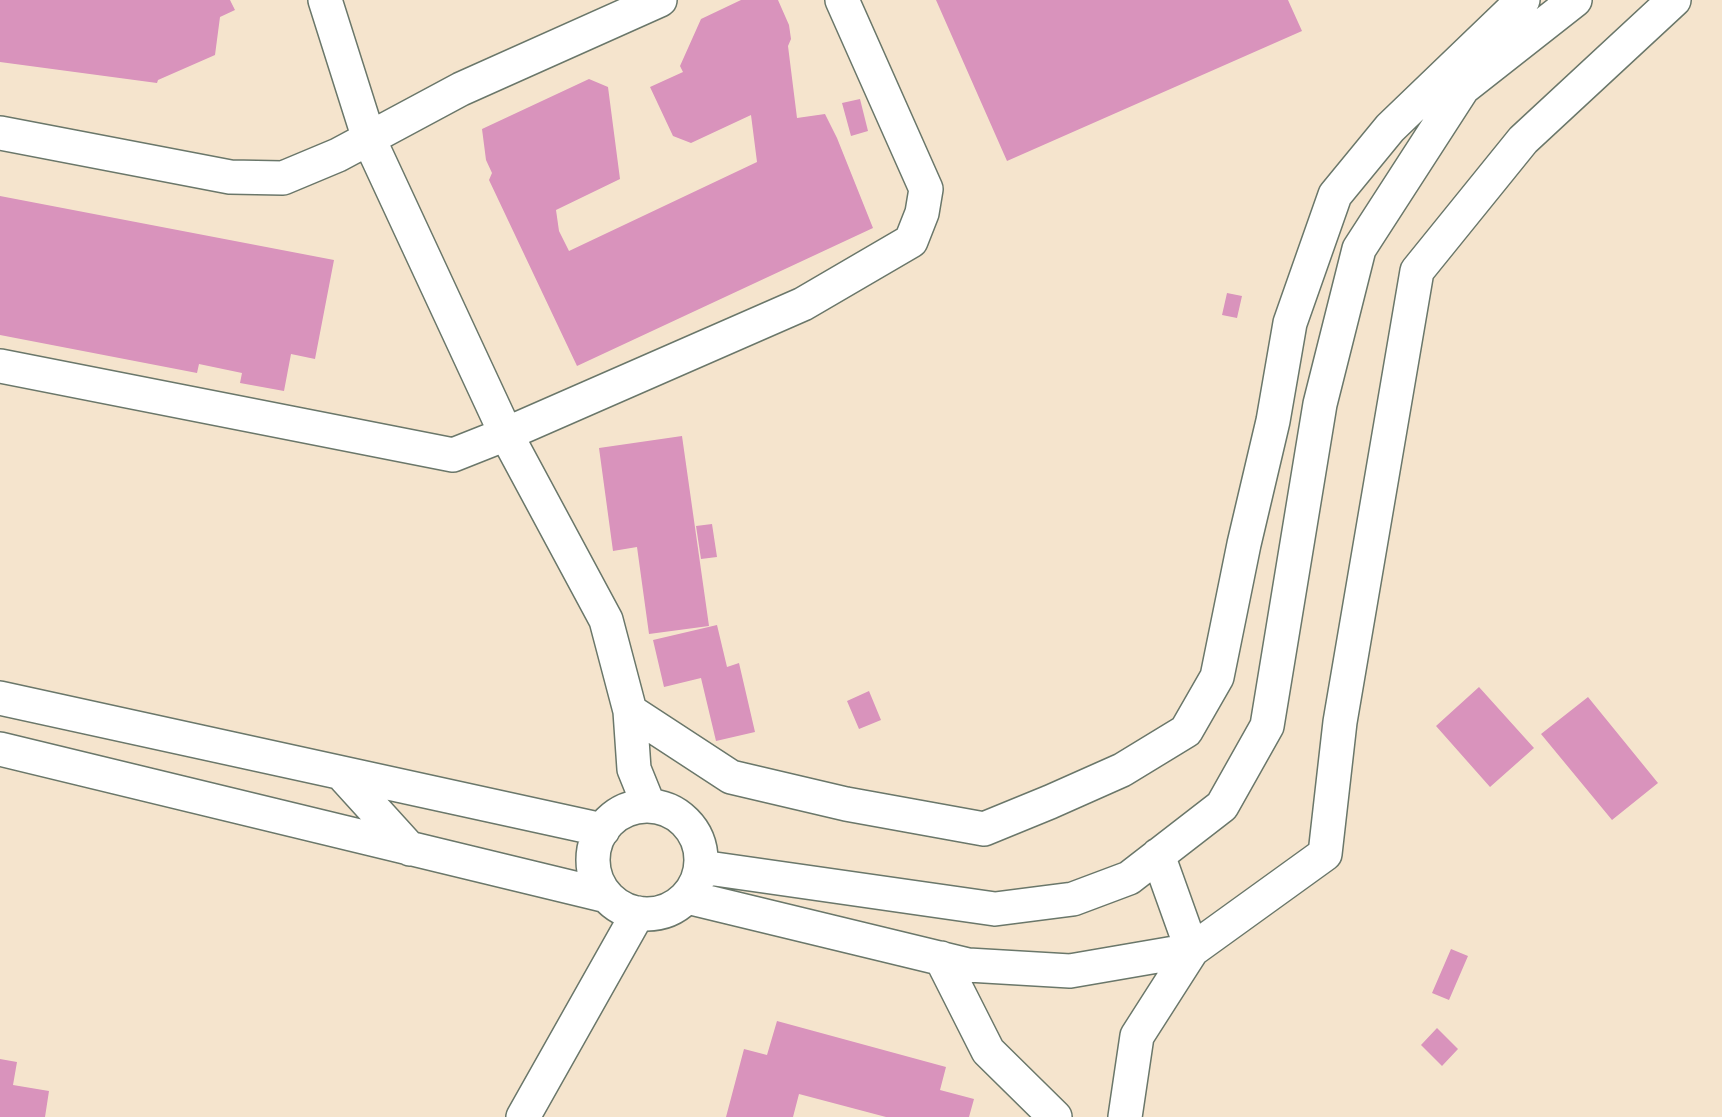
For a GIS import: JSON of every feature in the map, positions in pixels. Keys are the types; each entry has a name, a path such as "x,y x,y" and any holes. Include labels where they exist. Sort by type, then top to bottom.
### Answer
{"street":[{"path":"325,0 369,139 506,434 606,621 630,711 634,769 649,806"},
{"path":"0,133 230,177 283,178 338,155 461,89 660,0"},
{"path":"0,366 453,455 506,434 803,304 910,241 922,213 926,189 842,0"},
{"path":"630,711 731,777 846,804 984,829 1122,770 1186,731 1217,677 1244,544 1273,421 1290,323 1335,195 1390,128 1523,0"},
{"path":"701,867 995,909 1073,899 1129,878 1222,806 1267,726 1320,404 1359,249 1463,88 1575,0"},
{"path":"1125,1117 1137,1036 1192,950 1325,854 1341,722 1417,271 1523,140 1674,0"},
{"path":"0,698 603,830"},
{"path":"0,749 607,896"},
{"path":"341,773 410,849"},
{"path":"649,806 667,810 682,819 694,833 700,850 701,867 696,884 687,897 673,908 656,914 638,914 621,908 607,896 597,881 593,864 595,846 603,830 615,817 631,809 649,806"},
{"path":"1158,855 1192,950"},
{"path":"687,897 968,965 1070,971 1192,950"},
{"path":"523,1117 638,914"},
{"path":"941,958 988,1051 1054,1117"}],"building":[{"path":"0,0 230,0 235,10 220,17 215,55 158,80 157,83 0,62"},
{"path":"741,0 778,0 789,25 791,39 788,46 797,118 825,114 873,228 577,366 489,180 492,173 486,160 482,129 589,79 608,87 620,179 556,210 559,231 569,251 757,162 751,115 691,143 673,136 650,87 683,72 680,66 701,19"},
{"path":"936,0 1288,0 1302,31 1007,161"},
{"path":"860,99 868,131 851,136 842,103"},
{"path":"0,196 334,260 315,359 291,354 284,391 240,383 242,373 199,364 197,373 0,335"},
{"path":"1227,293 1242,296 1237,318 1222,315"},
{"path":"682,436 709,626 649,634 637,547 613,551 599,448"},
{"path":"712,524 717,557 701,559 696,526"},
{"path":"717,625 727,667 739,663 755,732 716,741 701,678 664,687 653,640"},
{"path":"1479,687 1534,748 1490,787 1436,726"},
{"path":"869,691 881,720 859,729 847,701"},
{"path":"1588,697 1658,783 1612,820 1541,734"},
{"path":"1451,949 1468,956 1449,1000 1432,993"},
{"path":"777,1021 946,1067 940,1090 974,1099 969,1117 886,1117 799,1094 793,1117 726,1117 744,1049 767,1055"},
{"path":"1437,1028 1458,1049 1442,1066 1421,1045"},
{"path":"0,1059 17,1062 13,1085 49,1091 45,1117 0,1117"}]}
